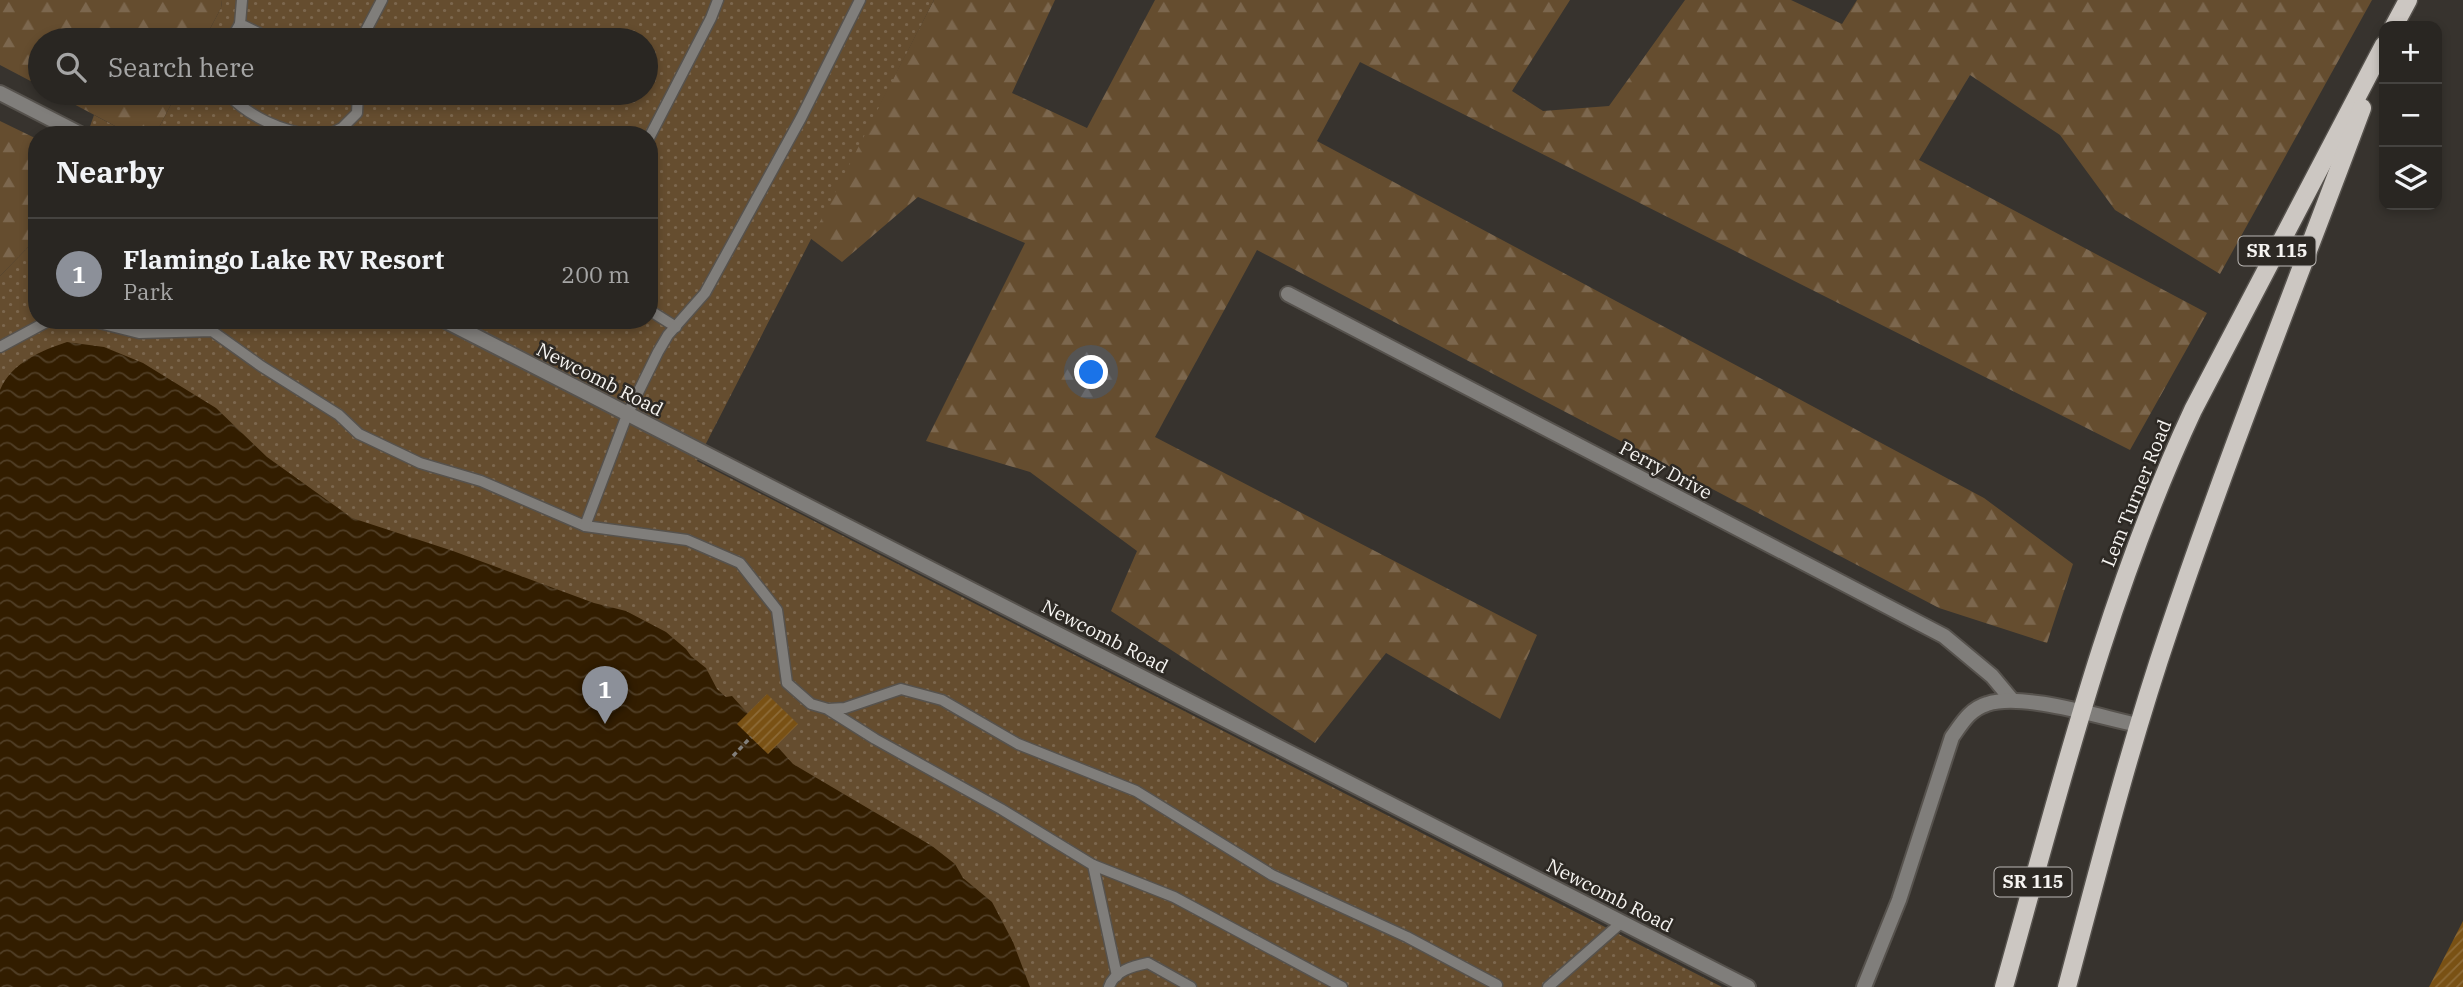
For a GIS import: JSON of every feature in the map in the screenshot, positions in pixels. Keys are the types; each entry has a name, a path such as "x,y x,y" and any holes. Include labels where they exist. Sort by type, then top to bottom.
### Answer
{"main road":[{"path":"2397,21 2408,0"},
{"name":"Lem Turner Road","path":"2004,987 2118,592 2171,458 2193,410 2379,57"},
{"name":"Lem Turner Road","path":"2067,987 2138,725 2225,466 2379,60"}],"street":[{"path":"0,93 64,126"},
{"name":"Perry Drive","path":"1288,294 1944,636 1992,676 2011,700"},
{"name":"Newcomb Road","path":"461,329 1748,987"},
{"path":"1864,987 1899,900 1952,737 1966,716 1986,704 2011,700 2033,702 2138,725"}],"lane":[{"path":"238,28 242,0"},
{"path":"367,28 382,0"},
{"path":"655,126 718,0"},
{"path":"584,526 627,415 658,352 705,293 801,118 860,0"},
{"path":"240,24 248,28"},
{"path":"238,105 280,126"},
{"path":"344,126 357,113 357,105"},
{"path":"658,316 676,327"},
{"path":"0,347 33,329"},
{"path":"125,329 139,333 212,331 261,366 340,415 359,434 420,463 481,481 584,526 687,540 740,564 777,610 787,683 811,704 828,709 1093,865 1174,897 1342,987"},
{"path":"828,709 845,708 901,689 942,700 1018,744 1136,791 1272,875 1407,937 1499,986"},
{"path":"1093,865 1117,976"},
{"path":"1548,987 1622,922"},
{"path":"1109,987 1111,981 1128,968 1148,962 1191,987"}],"path":[{"path":"733,756 751,737"}],"green space":[{"path":"0,0 222,0 221,8 210,28 28,28 28,80 0,65"},
{"path":"222,0 934,0 697,461 1722,987 0,987 0,276 28,247 28,329 658,329 658,126 160,126 171,105 658,105 658,28 210,28 221,8"},
{"path":"934,0 1055,0 1012,93 1087,128 1155,0 1570,0 1512,91 1543,111 1609,106 1685,0 1791,0 1842,24 1857,0 2372,0 2220,274 2115,210 2060,135 1970,75 1919,160 2207,313 2130,450 1360,62 1317,141 1984,498 2073,564 2047,643 1939,608 1257,250 1155,437 1537,635 1500,719 1386,653 1315,743 1111,611 1137,551 1030,472 926,441 1025,243 918,197 842,262 810,238"},
{"path":"76,105 171,105 160,126 115,126"},
{"path":"94,115 115,126 90,126"},
{"path":"0,121 28,135 28,247 0,276"}],"water":[{"path":"67,342 104,347 143,363 216,408 267,457 352,518 453,551 594,603 626,611 666,632 706,668 717,689 726,697 732,696 793,764 932,846 955,864 963,878 992,902 1013,942 1030,987 0,987 0,390 12,372 28,359"}],"building":[{"path":"767,694 798,724 768,754 737,724"},
{"path":"2463,921 2463,987 2429,987"}],"place":[{"name":"Flamingo Lake RV Resort","path":"605,724"}]}
